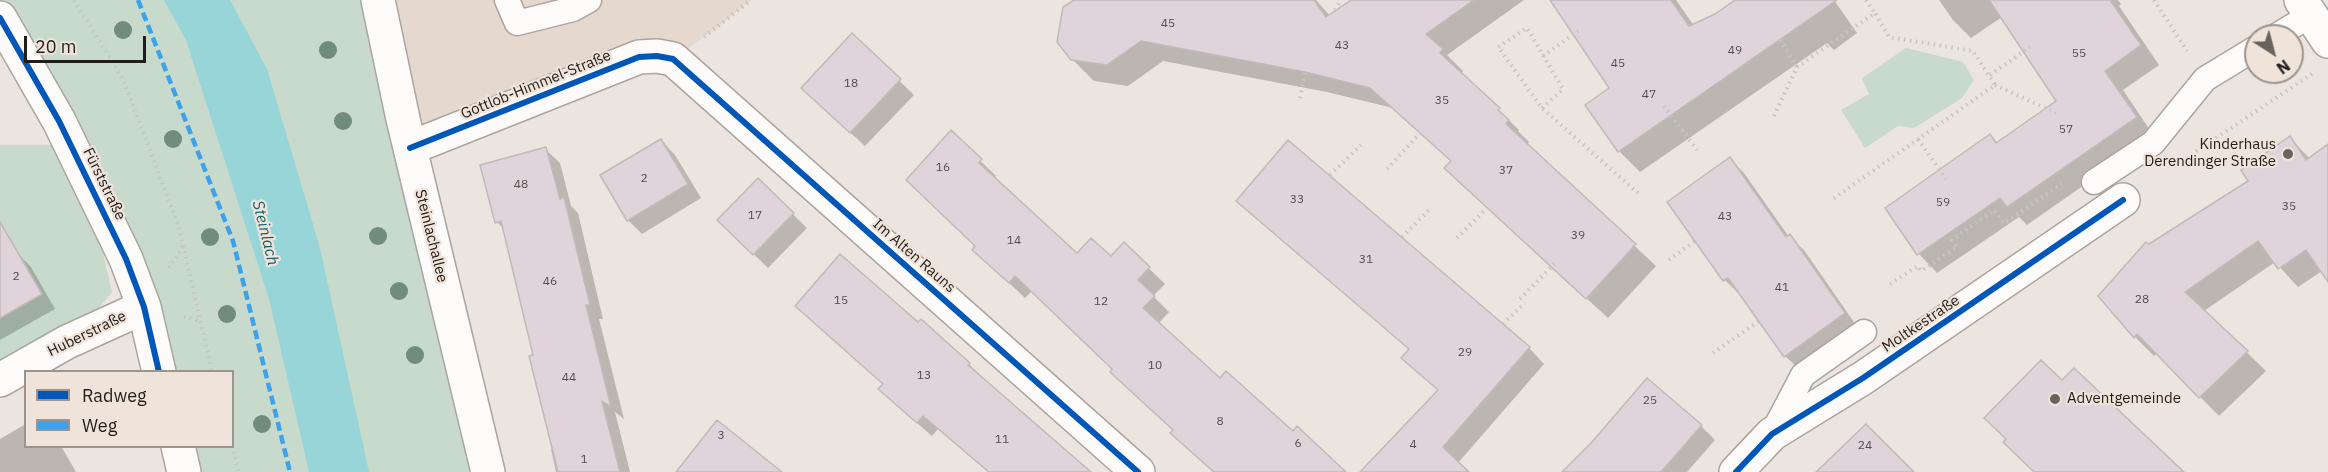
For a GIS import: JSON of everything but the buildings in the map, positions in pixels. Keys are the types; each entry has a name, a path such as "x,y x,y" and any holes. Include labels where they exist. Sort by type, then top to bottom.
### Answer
{"street":[{"name":"Steinlachallee","path":"378,0 410,148 488,472"},
{"name":"Fürststraße","path":"0,18 80,160 126,259 144,307 159,370"},
{"name":"Gottlob-Himmel-Straße","path":"410,148 639,57 657,56 673,59"},
{"name":"Im Alten Rauns","path":"673,59 1138,472"},
{"name":"Moltkestraße","path":"1736,472 1772,434 1863,378 2123,200"},
{"name":"Huberstraße","path":"0,380 67,342 144,307"},
{"path":"178,448 184,472"}],"lane":[{"path":"507,0 517,23 573,9 589,0"},
{"path":"2094,182 2153,143 2205,79 2244,55"},
{"path":"1772,434 1803,375 1864,332"}],"path":[{"path":"74,0 123,79 175,217 212,370"},
{"path":"673,59 750,0"},
{"path":"1335,10 1341,0"},
{"path":"1867,0 1889,37 1973,51 1995,85 2056,112"},
{"path":"2154,0 2205,79"},
{"path":"1774,116 1797,67 1875,13"},
{"path":"1542,108 1563,89 1527,28 1498,47 1542,108 1640,195"},
{"path":"1543,56 1581,29"},
{"path":"2179,162 2314,32"},
{"path":"1780,40 1797,67"},
{"path":"1990,75 2030,47"},
{"path":"1300,98 1305,72"},
{"path":"1833,199 1995,85"},
{"path":"1664,106 1697,150"},
{"path":"1387,169 1419,133"},
{"path":"1918,139 1946,179"},
{"path":"1330,175 1361,145"},
{"path":"1890,284 1918,266 1921,271 1957,247 1952,240 1995,210 2004,223 2063,183"},
{"path":"1457,238 1487,207"},
{"path":"1402,237 1429,210"},
{"path":"1669,260 1698,239"},
{"path":"1520,298 1554,263"},
{"path":"1503,324 1525,303"},
{"path":"1713,353 1759,321"},
{"path":"232,448 239,472"}],"shaded area":[{"path":"378,0 751,0 673,59 410,148"}],"green space":[{"path":"0,0 378,0 488,472 184,472 178,448 234,448 234,370 159,370 0,18"},
{"path":"1906,48 1963,62 1974,80 1962,98 1914,128 1898,126 1865,148 1841,110 1869,94 1862,78"},
{"path":"0,145 60,145 102,248 112,292 86,324 0,368"}],"water":[{"name":"Steinlach","path":"164,0 230,0 267,69 320,248 369,472 309,472 269,299 186,40"}],"marked path":[{"path":"138,0 233,241 290,472"}],"cycle path":[{"path":"0,18 59,121 126,259 144,307 159,370"},
{"path":"410,148 639,57 657,56 673,59 1138,472"},
{"path":"1736,472 1772,434 1863,378 2123,200"}],"place":[{"name":"Kinderhaus Derendinger Straße","path":"2288,154"},
{"name":"Adventgemeinde","path":"2055,399"}]}
